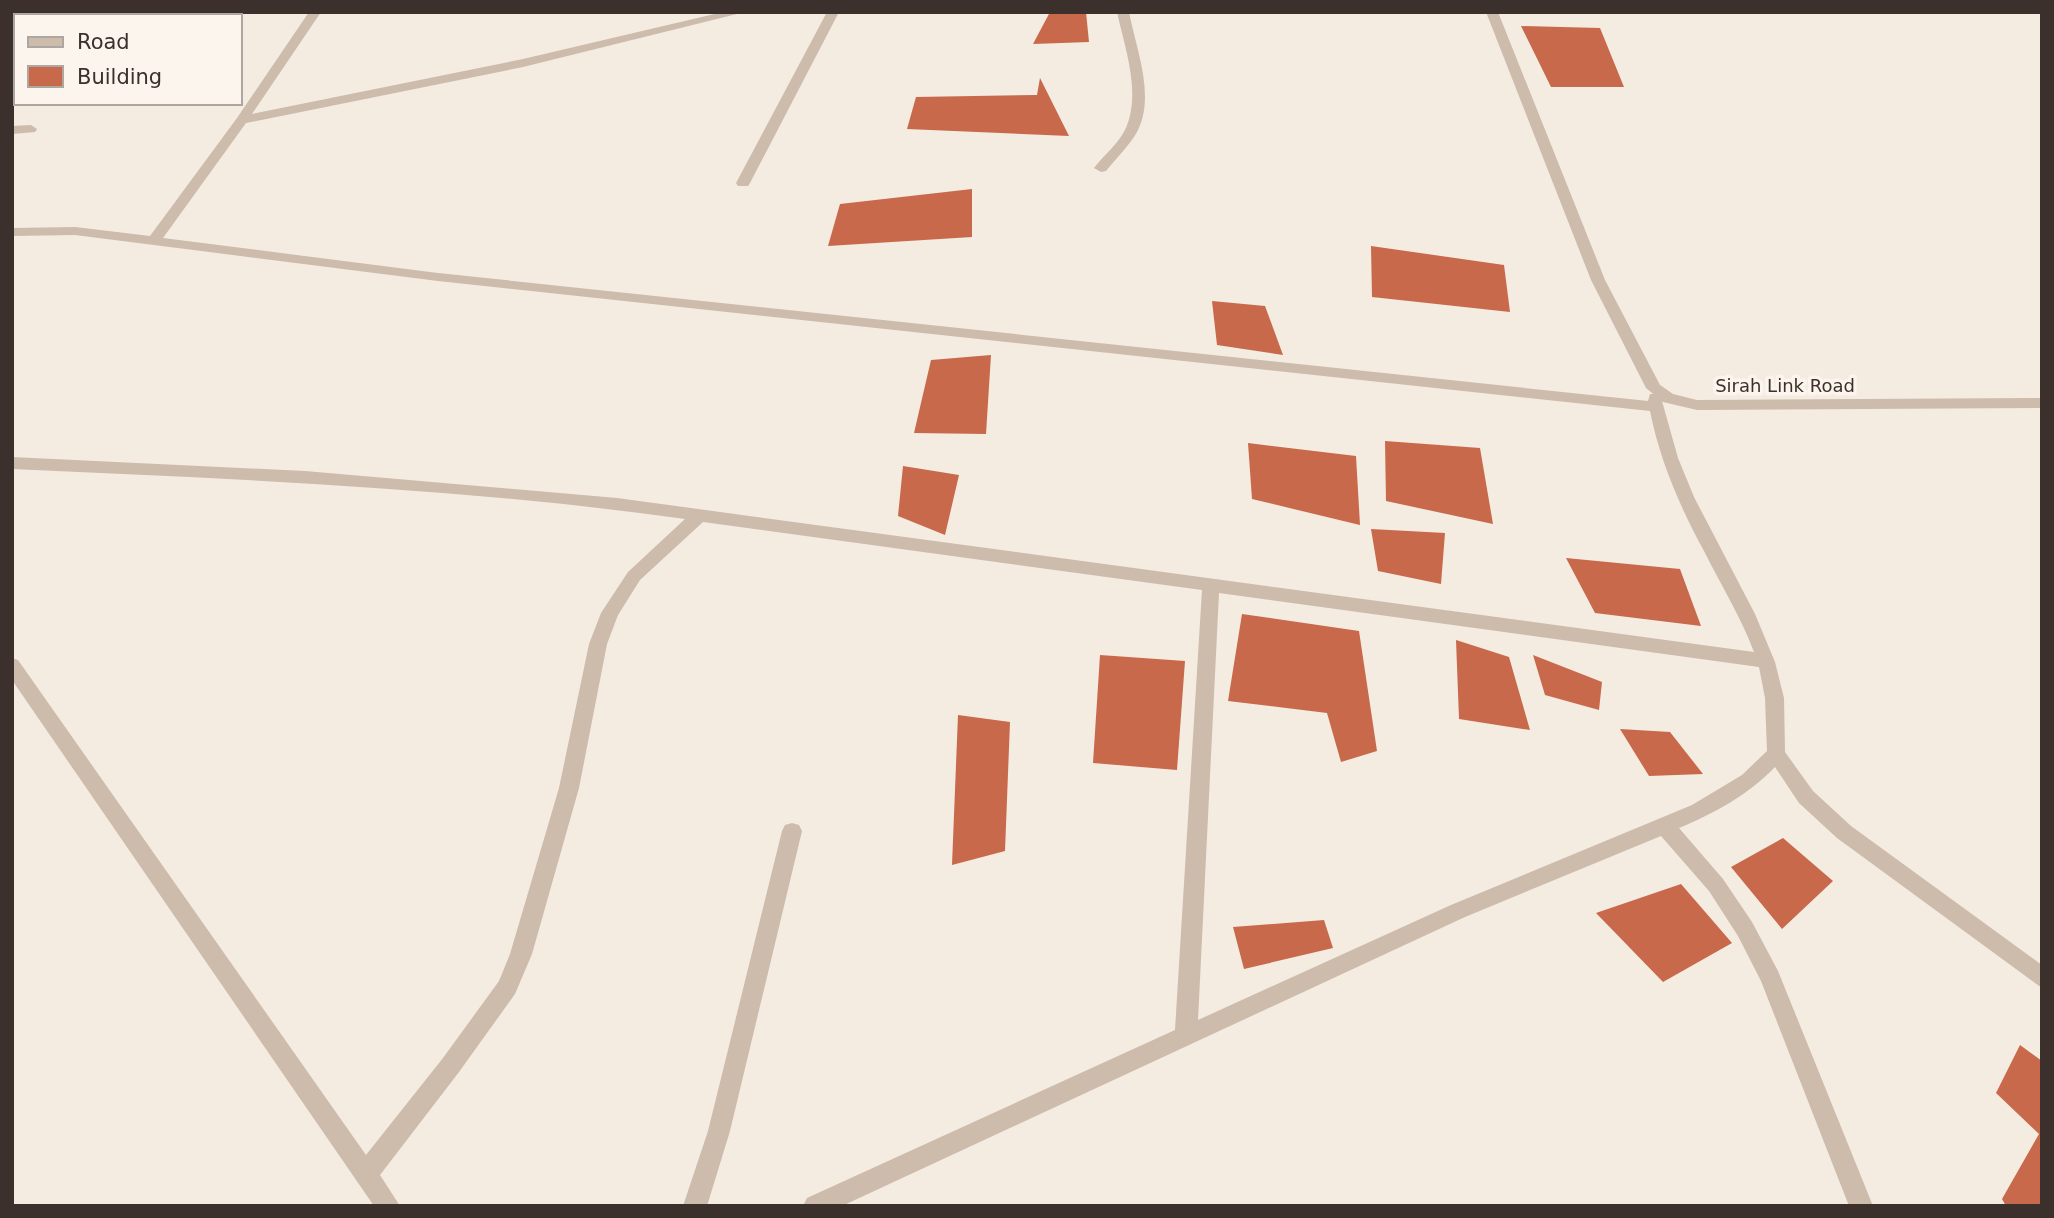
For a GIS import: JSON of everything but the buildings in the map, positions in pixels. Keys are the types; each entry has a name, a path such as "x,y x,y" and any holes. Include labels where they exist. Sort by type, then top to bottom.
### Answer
{"street":[{"path":"154,241 242,120 315,12"},
{"path":"242,120 523,63 739,12"},
{"path":"743,183 833,12"},
{"path":"1101,167 1131,132 1138,116 1139,93 1122,12"},
{"path":"1492,12 1598,280 1655,398 1667,449 1711,549 1751,621 1771,678 1776,714 1776,754 1806,797 1823,815 2042,978"},
{"path":"12,130 31,129"},
{"name":"Sirah Link Road","path":"12,232 75,231 438,278 1668,398 1696,405 2042,403"},
{"path":"12,463 305,477 617,504 1765,661"},
{"path":"366,1174 451,1065 507,987 521,954 569,788 598,644 610,614 634,576 699,516"},
{"path":"1186,1035 1211,586"},
{"path":"12,665 388,1206"},
{"path":"815,1206 1458,911 1699,811 1749,781 1776,754"},
{"path":"1664,825 1716,885 1745,929 1770,978 1861,1206"},
{"path":"695,1206 719,1131 792,831"}]}
